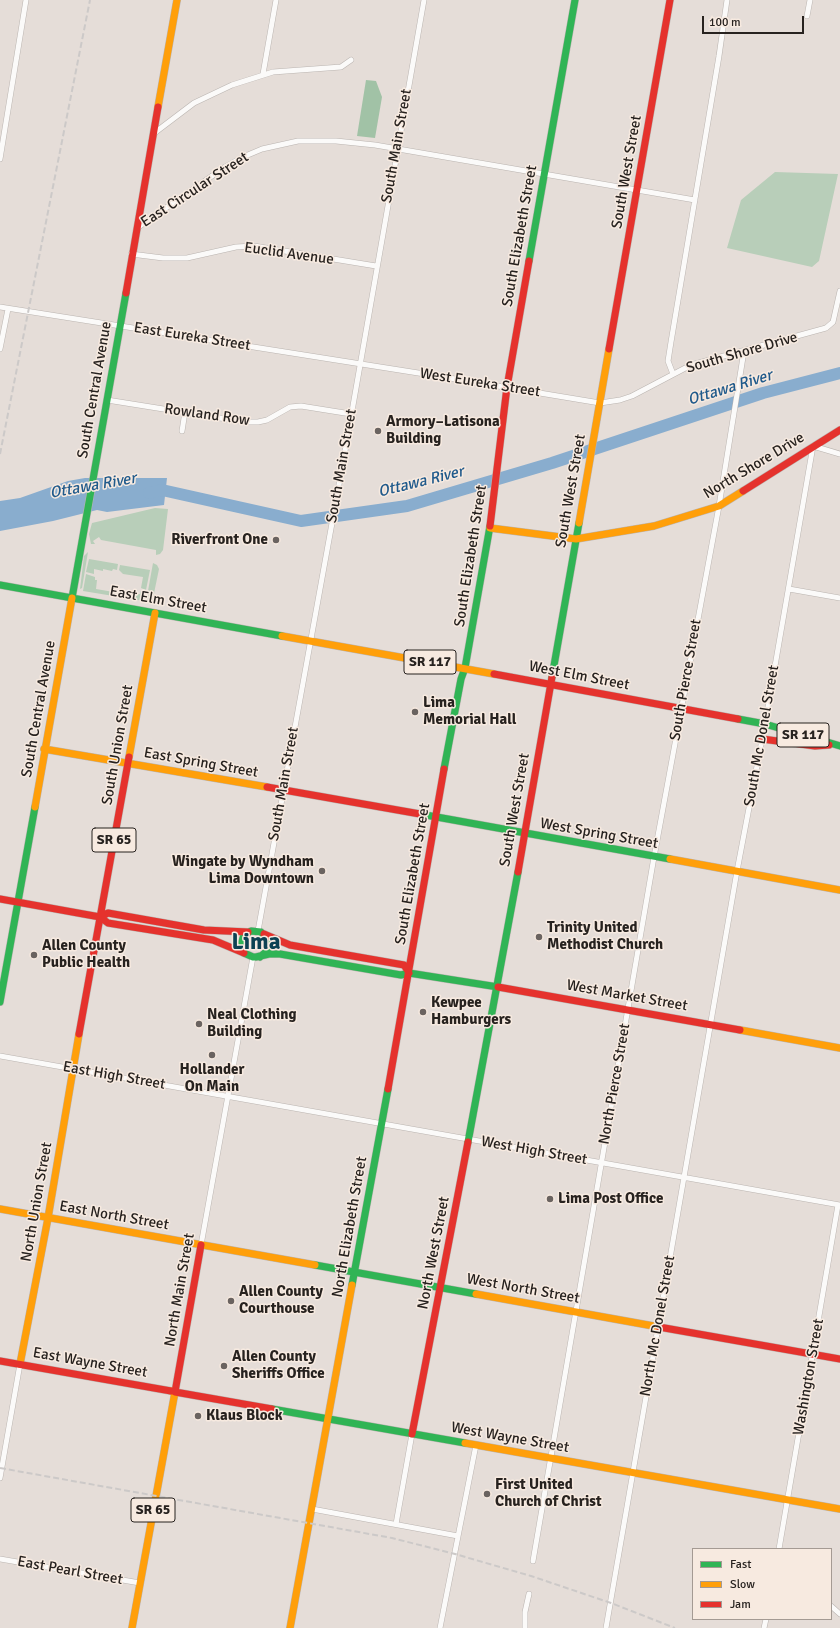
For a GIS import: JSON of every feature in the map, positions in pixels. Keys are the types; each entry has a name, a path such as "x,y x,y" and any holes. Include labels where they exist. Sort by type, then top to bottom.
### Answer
{"main road":[{"name":"South Central Avenue","path":"0,1002 177,0"},
{"name":"South Elizabeth Street","path":"410,973 461,679 465,668 490,528 495,497 507,387 575,0"},
{"name":"South West Street","path":"498,987 670,0"},
{"name":"North Shore Drive","path":"490,528 576,539 654,526 718,506 840,430"},
{"name":"East Elm Street","path":"0,585 310,641"},
{"name":"South Union Street","path":"98,929 127,763 156,613"},
{"name":"West Elm Street","path":"310,641 766,724 837,745"},
{"path":"762,739 815,746 837,745"},
{"name":"East Spring Street","path":"44,749 283,790"},
{"name":"West Spring Street","path":"283,790 840,890"},
{"path":"0,899 100,917 108,923 213,940 256,957 267,951 268,946 268,942 261,932 204,930 108,913 100,917"},
{"name":"North Union Street","path":"20,1364 48,1218 98,929"},
{"path":"244,953 242,949 242,940 248,932"},
{"name":"West Market Street","path":"261,932 290,945 404,965 410,973"},
{"name":"West Market Street","path":"256,957 280,954 401,975 410,973 498,987 840,1048"},
{"name":"North Elizabeth Street","path":"290,1628 410,973"},
{"name":"North West Street","path":"412,1434 498,987"},
{"name":"East North Street","path":"0,1209 200,1245"},
{"name":"West North Street","path":"200,1245 840,1359"},
{"name":"North Main Street","path":"132,1628 200,1245"},
{"name":"East Wayne Street","path":"0,1361 175,1392"},
{"name":"West Wayne Street","path":"175,1392 840,1510"}],"street":[{"path":"0,159 26,0"},
{"path":"263,74 276,0"},
{"name":"South Main Street","path":"261,932 283,790 337,495 396,149 424,0"},
{"path":"673,374 668,361 727,0"},
{"path":"807,16 810,0"},
{"path":"153,134 194,103 232,85 263,74 341,67 351,60"},
{"name":"East Circular Street","path":"136,228 225,167 262,149 286,143 314,141 355,143 396,149 544,173 695,200"},
{"name":"Euclid Avenue","path":"131,254 162,258 187,258 236,247 254,246 376,266"},
{"name":"South Shore Drive","path":"600,403 620,400 632,396 658,384 691,365 826,328 833,322 840,291"},
{"name":"East Eureka Street","path":"0,307 360,364"},
{"path":"0,349 8,309"},
{"name":"South Pierce Street","path":"628,1010 654,857 733,422 744,351"},
{"name":"West Eureka Street","path":"360,364 600,403"},
{"name":"Rowland Row","path":"107,400 258,422 267,420 290,407 301,406 351,414"},
{"path":"182,431 185,412"},
{"path":"813,446 840,454"},
{"name":"South Mc Donel Street","path":"710,1024 737,871 766,724 813,446"},
{"path":"789,589 840,598"},
{"name":"North Main Street","path":"200,1245 256,957"},
{"name":"North Pierce Street","path":"533,1561 628,1010"},
{"name":"North Mc Donel Street","path":"606,1628 634,1473 710,1024"},
{"name":"East High Street","path":"0,1056 228,1097"},
{"name":"West High Street","path":"228,1097 839,1205"},
{"name":"Washington Street","path":"779,1548 839,1205"},
{"name":"North Union Street","path":"0,1478 20,1364"},
{"name":"North West Street","path":"396,1524 412,1434"},
{"path":"440,1628 476,1445"},
{"path":"312,1509 458,1536"},
{"name":"East Pearl Street","path":"0,1559 140,1583"},
{"path":"524,1628 525,1612 529,1594"},
{"path":"832,1607 840,1614"}],"green space":[{"path":"366,80 376,81 382,97 375,138 357,136"},
{"path":"775,172 838,174 819,261 812,267 727,248 741,200"},
{"path":"155,508 168,509 163,550 160,554 156,555 156,550 101,540 99,537 93,541 95,544 91,544 89,534 92,523"},
{"path":"88,552 82,588 80,589 84,556"},
{"path":"89,559 118,564 117,570 113,569 112,571 103,569 103,571 94,569 94,574 86,572"},
{"path":"153,563 157,565 159,569 152,603 146,602"},
{"path":"120,565 150,570 146,590 141,588 143,577 123,574 119,570"},
{"path":"86,574 95,577 95,580 97,580 96,589 137,596 137,594 140,594 141,591 146,591 144,601 83,591"}],"water":[{"path":"85,478 167,478 164,505 107,512 97,510 53,521 0,531 0,501 20,498 68,481"}],"waterway":[{"name":"Ottawa River","path":"149,493 162,490 301,521 407,506 552,463 763,393 840,373"}],"railway":[{"path":"0,454 90,0"},
{"path":"0,1468 392,1538 531,1576 611,1603 675,1628"}],"traffic: fast":[{"path":"529,261 575,0"},
{"path":"72,598 126,293"},
{"path":"552,677 579,523"},
{"path":"444,769 461,679 465,668 490,526"},
{"path":"0,585 282,636"},
{"path":"738,719 765,724 840,746"},
{"path":"0,1002 35,807"},
{"path":"420,814 670,859"},
{"path":"468,1142 518,872"},
{"path":"260,957 267,951 268,942 261,932 251,931 244,935 241,944 244,953 253,957 256,957 269,954 280,954 401,975 409,973 498,987"},
{"path":"352,1285 388,1089"},
{"path":"315,1265 476,1294"},
{"path":"272,1409 465,1443"}],"traffic: slow":[{"path":"158,107 177,0"},
{"path":"579,523 609,349"},
{"path":"490,528 576,539 654,526 719,506 743,491"},
{"path":"35,807 72,598"},
{"path":"129,757 155,613"},
{"path":"282,636 494,674"},
{"path":"44,749 267,787"},
{"path":"670,859 840,890"},
{"path":"740,1030 840,1048"},
{"path":"20,1364 48,1218 79,1034"},
{"path":"0,1209 315,1265"},
{"path":"290,1628 352,1285"},
{"path":"476,1294 659,1327"},
{"path":"132,1628 175,1392 171,1391"},
{"path":"465,1443 840,1509"}],"traffic: jam":[{"path":"609,349 670,0"},
{"path":"126,293 158,107"},
{"path":"490,526 507,387 529,261"},
{"path":"743,491 840,430"},
{"path":"494,674 738,719"},
{"path":"518,872 552,677"},
{"path":"762,739 815,746 829,745"},
{"path":"79,1034 129,757"},
{"path":"388,1089 444,769"},
{"path":"267,787 420,814"},
{"path":"0,899 100,917 108,923 213,940 244,953"},
{"path":"100,917 108,913 204,930 248,932"},
{"path":"264,934 290,945 404,965 409,973"},
{"path":"498,987 740,1030"},
{"path":"412,1434 468,1142"},
{"path":"201,1245 175,1392 272,1409"},
{"path":"659,1327 840,1359"},
{"path":"0,1361 171,1391"}],"place":[{"name":"Armory–Latisona Building","path":"378,431"},
{"name":"Riverfront One","path":"276,540"},
{"name":"Lima Memorial Hall","path":"415,712"},
{"name":"Wingate by Wyndham Lima Downtown","path":"322,871"},
{"name":"Trinity United Methodist Church","path":"539,937"},
{"name":"Allen County Public Health","path":"34,955"},
{"name":"Kewpee Hamburgers","path":"423,1012"},
{"name":"Neal Clothing Building","path":"199,1024"},
{"name":"Hollander On Main","path":"212,1055"},
{"name":"Lima Post Office","path":"550,1199"},
{"name":"Allen County Courthouse","path":"231,1301"},
{"name":"Allen County Sheriffs Office","path":"224,1366"},
{"name":"Klaus Block","path":"198,1416"},
{"name":"First United Church of Christ","path":"487,1494"}],"district":[{"name":"Lima","path":"256,943"}]}
